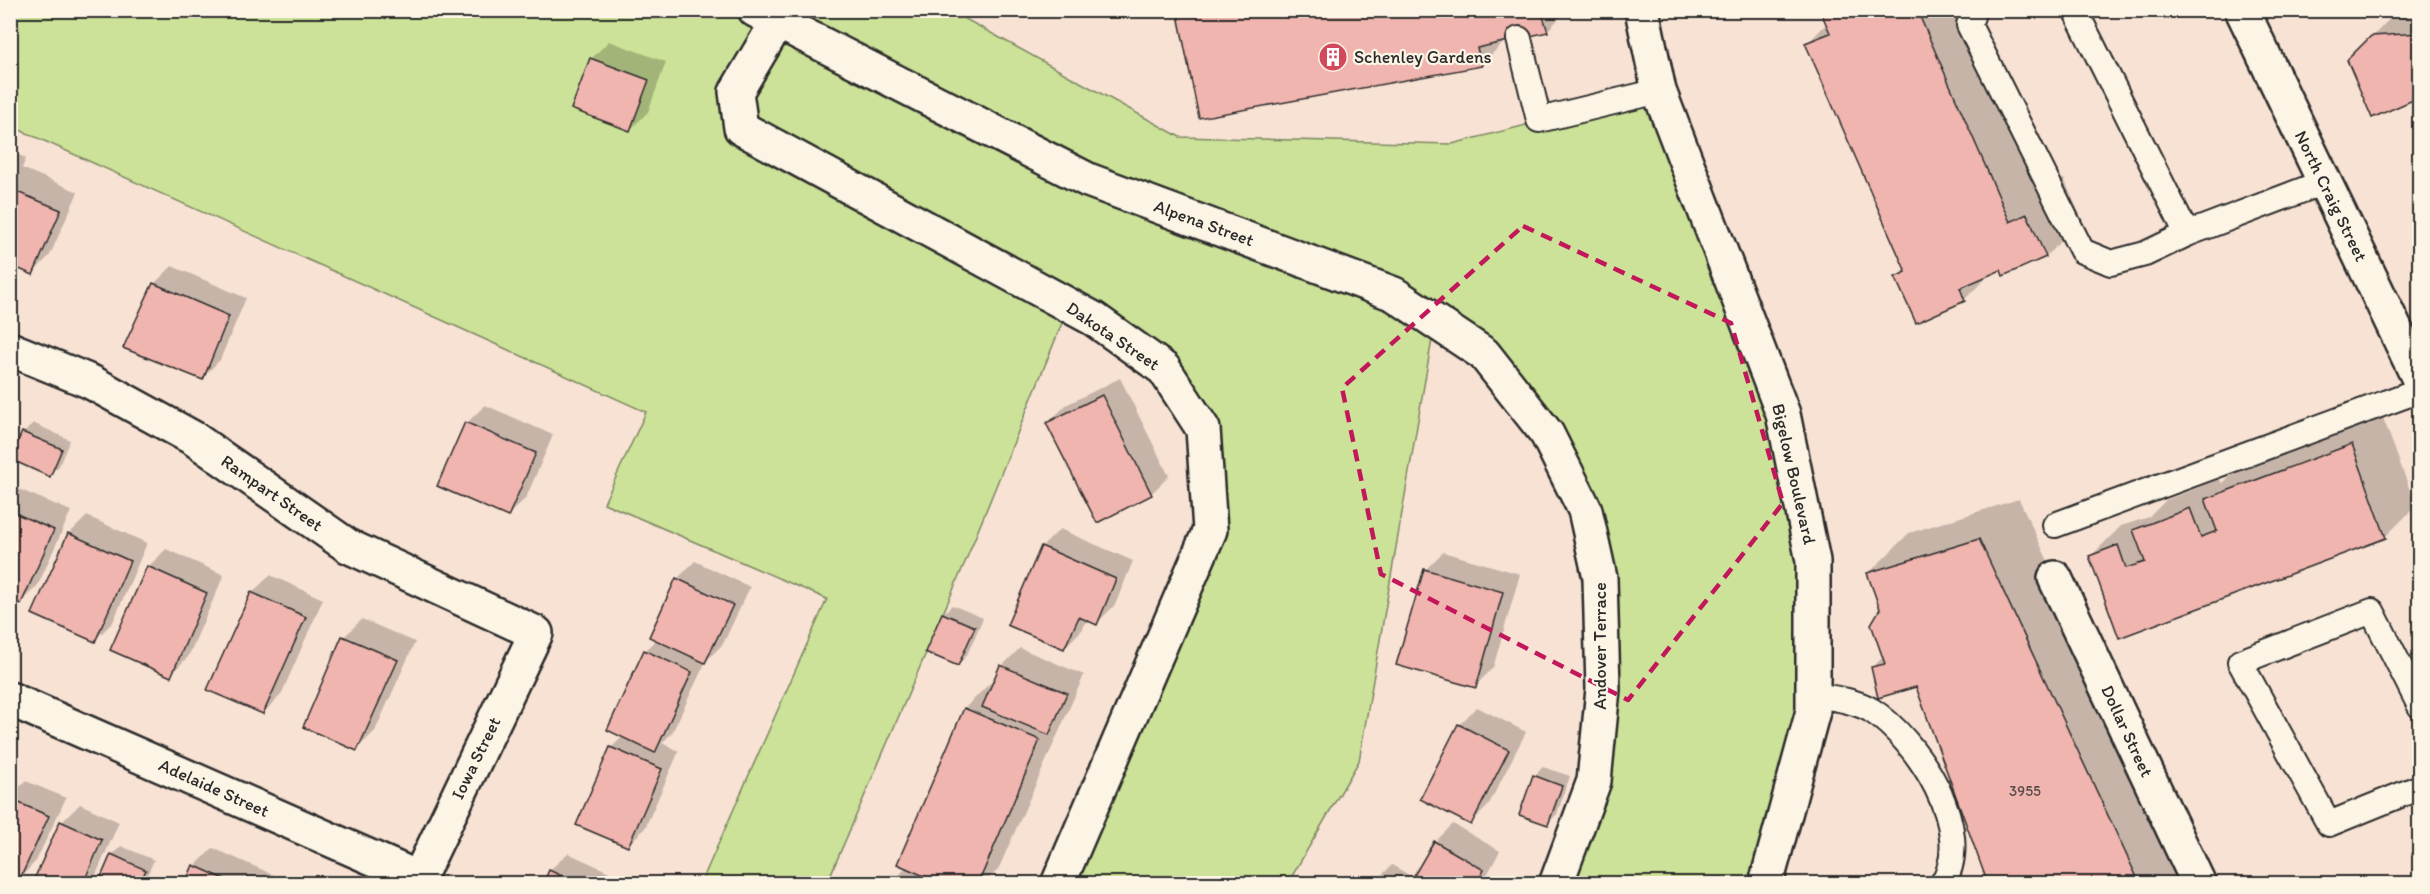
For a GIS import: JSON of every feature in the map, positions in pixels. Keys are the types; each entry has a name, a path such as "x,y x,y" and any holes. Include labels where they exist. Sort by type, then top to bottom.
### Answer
{"street":[{"name":"Bigelow Boulevard","path":"1642,10 1659,91 1783,414 1813,561 1813,711 1766,884"},
{"name":"North Craig Street","path":"2242,10 2420,381"},
{"name":"Alpena Street","path":"767,16 1088,180 1394,294 1484,354 1547,434 1585,510"},
{"name":"Dakota Street","path":"767,16 736,92 741,128 1094,319 1164,369 1203,429 1210,530 1058,884"},
{"name":"Rampart Street","path":"10,349 91,382 193,438 348,546 536,633"},
{"name":"Andover Terrace","path":"1556,884 1594,781 1603,689 1600,578 1585,510"},
{"name":"Dollar Street","path":"2055,578 2199,884"},
{"name":"Iowa Street","path":"417,881 536,633"},
{"name":"Adelaide Street","path":"10,699 417,881"}],"lane":[{"path":"1974,10 1970,25 2082,250 2111,263 2145,254 2187,234 2324,182"},
{"path":"2075,10 2187,234"},
{"path":"1519,39 1539,120 1659,91"},
{"path":"2055,525 2420,390"},
{"path":"2420,706 2372,611 2240,663 2329,824 2420,787"},
{"path":"1813,695 1843,699 1870,710 1897,733 1923,763 1936,784 1951,833 1953,857 1942,884"}],"highlighted area":[{"path":"1523,226 1731,323 1783,503 1628,700 1381,574 1342,388"}],"green space":[{"path":"11,10 951,11 1180,137 1452,144 1659,91 1783,414 1813,711 1766,883 1556,883 1594,781 1600,578 1547,434 1435,322 1359,761 1288,883 1058,883 1195,563 1203,429 1164,369 1069,306 966,560 827,883 701,883 827,599 604,503 646,412 11,126"}],"building":[{"name":"Schenley Gardens","path":"1177,10 1541,10 1548,32 1477,48 1482,66 1199,118"},
{"path":"1820,10 1917,10 2010,222 2027,214 2046,257 2003,276 2001,270 1960,288 1965,301 1916,323 1895,277 1906,272 1805,43 1830,33"},
{"path":"2420,33 2420,97 2372,118 2347,60 2371,36"},
{"path":"590,58 649,80 630,131 571,109"},
{"path":"10,189 61,210 33,275 10,265"},
{"path":"153,283 229,316 203,380 123,348"},
{"path":"1102,395 1152,495 1097,523 1046,423"},
{"path":"465,422 536,453 508,517 437,486"},
{"path":"22,432 62,449 50,477 10,459"},
{"path":"2352,444 2386,538 2119,638 2089,556 2118,545 2126,568 2145,562 2133,530 2190,508 2201,537 2217,531 2205,499"},
{"path":"10,511 54,530 21,604 10,600"},
{"path":"68,533 130,561 95,642 32,614"},
{"path":"1979,539 2140,884 1988,884 1916,687 1878,698 1871,667 1885,664 1871,624 1880,609 1867,573"},
{"path":"1041,546 1116,579 1097,625 1079,617 1064,649 1007,625"},
{"path":"147,566 207,593 171,677 110,650"},
{"path":"1424,569 1503,592 1476,688 1396,665"},
{"path":"676,578 733,605 705,663 649,637"},
{"path":"251,592 306,617 263,714 207,690"},
{"path":"942,613 975,627 958,666 925,652"},
{"path":"342,636 398,660 357,751 303,727"},
{"path":"644,650 692,672 655,753 607,730"},
{"path":"1000,665 1067,693 1049,735 982,707"},
{"path":"964,708 1040,740 978,884 942,884 897,864"},
{"path":"1458,724 1509,750 1471,825 1420,799"},
{"path":"610,747 662,769 628,847 576,825"},
{"path":"1533,775 1562,786 1548,825 1519,815"},
{"path":"10,799 49,816 19,881 10,877"},
{"path":"60,821 102,840 83,884 32,884"},
{"path":"1434,841 1484,870 1476,884 1409,884"},
{"path":"111,854 146,870 139,884 98,884"},
{"path":"193,865 236,884 185,884"},
{"path":"549,870 579,884 543,884"}],"place":[{"name":"Schenley Gardens","path":"1333,57"}]}
